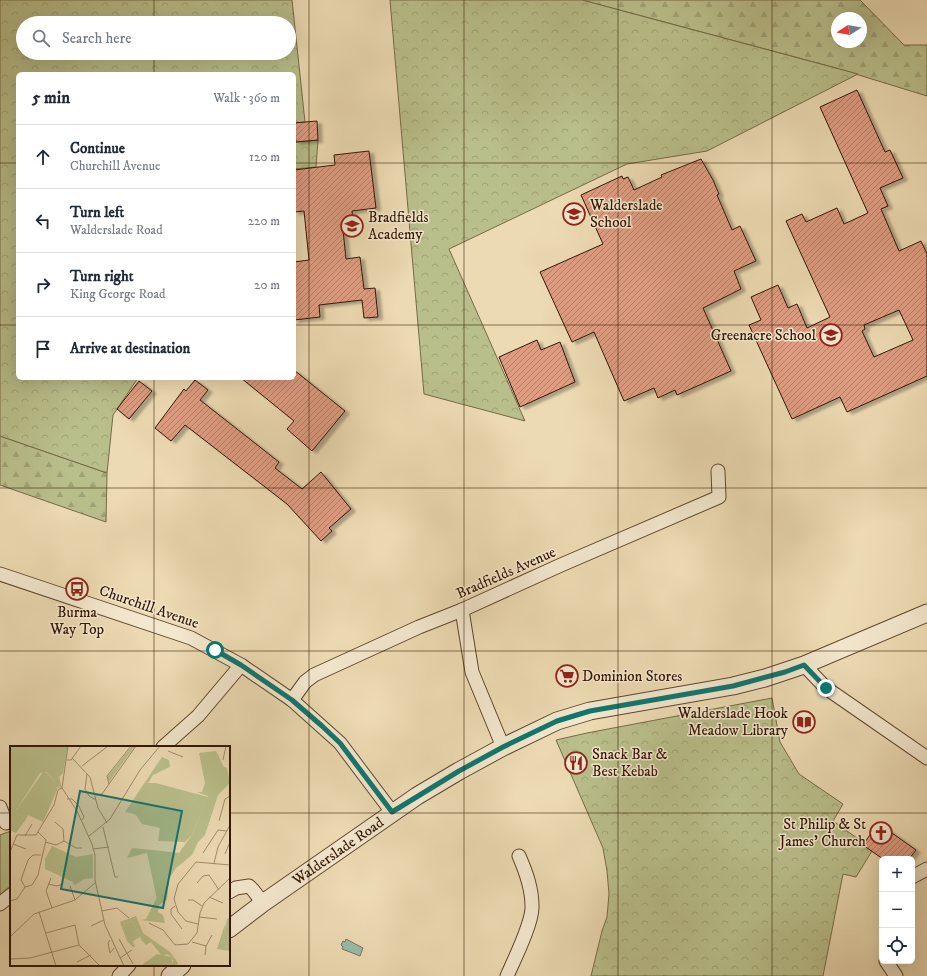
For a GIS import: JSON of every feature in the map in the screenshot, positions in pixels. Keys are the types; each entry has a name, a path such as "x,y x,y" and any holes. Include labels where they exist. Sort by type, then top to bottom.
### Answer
{"street":[{"name":"Bradfields Avenue","path":"292,700 304,682 314,675 419,627 462,610 554,568 719,497 718,471"},
{"name":"Churchill Avenue","path":"0,574 191,638 241,665 292,700 340,743 392,812"},
{"path":"462,610 472,672 503,747"},
{"name":"Walderslade Road","path":"230,928 263,903 392,812 459,771 503,747 557,721 590,711 733,686 785,672 927,613"},
{"path":"164,746 198,716 241,665"},
{"path":"804,665 826,688 927,758"},
{"path":"0,807 6,823"},
{"path":"507,976 526,929 532,908 529,882 520,856"},
{"path":"915,875 927,869"},
{"path":"230,892 244,886 249,886 263,903"},
{"path":"0,904 10,896"},
{"path":"888,964 896,976"},
{"path":"119,976 128,966"},
{"path":"170,976 181,966"}],"green space":[{"path":"0,0 292,0 294,16 16,16 16,60 296,60 296,38 305,122 296,123 296,72 16,72 16,380 137,380 113,415 107,473 0,436"},
{"path":"390,0 582,0 858,74 707,151 627,164 449,249 525,421 424,394"},
{"path":"582,0 860,0 904,45 927,45 927,96 836,68"},
{"path":"318,140 316,167 296,169 296,142"},
{"path":"0,436 107,473 106,522 0,485"},
{"path":"772,698 780,742 799,774 843,804 833,821 864,843 863,845 872,851 856,877 843,874 823,976 591,976 607,917 609,894 607,871 603,848 556,740"},
{"path":"10,831 10,886 0,895 0,835"}],"shaded area":[{"path":"346,939 363,948 360,956 342,949 343,947 341,945"}],"building":[{"path":"857,90 885,152 890,150 903,178 880,188 888,206 881,209 899,251 921,241 927,254 927,376 847,412 840,397 792,419 749,325 761,320 751,297 778,285 788,308 797,304 807,328 830,317 786,221 802,214 806,222 837,208 844,224 868,213 820,107","holes":["899,310 913,340 874,357 862,331 865,329 864,325"]},
{"path":"317,121 318,140 296,142 296,123"},
{"path":"369,151 376,208 352,211 354,229 343,230 346,259 360,257 364,289 375,288 378,317 364,318 362,300 319,305 320,317 296,320 296,262 309,260 304,211 296,212 296,170 335,165 334,155"},
{"path":"701,159 713,180 719,194 717,195 732,230 740,226 756,261 734,271 741,289 703,308 731,371 677,395 675,390 658,398 654,388 624,401 594,332 572,342 540,272 603,244 581,195 622,176 623,179 628,177 634,190 662,177 661,175"},
{"path":"537,340 541,350 560,342 575,382 520,407 499,357"},
{"path":"296,372 345,411 312,451 287,429 294,421 243,380 296,380"},
{"path":"195,380 208,390 200,400 279,462 275,468 302,489 321,472 351,509 329,528 332,531 321,541 287,504 185,425 171,441 155,428 184,389 186,391"},
{"path":"139,381 152,391 129,419 117,409"},
{"name":"St Philip & St James' Church","path":"878,823 916,850 911,856 879,856 863,845"}],"place":[{"name":"Walderslade School","path":"574,214"},
{"name":"Bradfields Academy","path":"352,226"},
{"name":"Greenacre School","path":"831,335"},
{"name":"Burma Way Top","path":"77,589"},
{"name":"Dominion Stores","path":"567,676"},
{"name":"Walderslade Hook Meadow Library","path":"804,722"},
{"name":"Snack Bar & Best Kebab","path":"576,763"},
{"name":"St Philip & St James' Church","path":"881,833"}],"route":[{"path":"215,650 241,665 292,700 322,726 340,743 392,812 459,771 503,747 557,721 590,711 733,686 765,678 804,665 826,688"}]}
